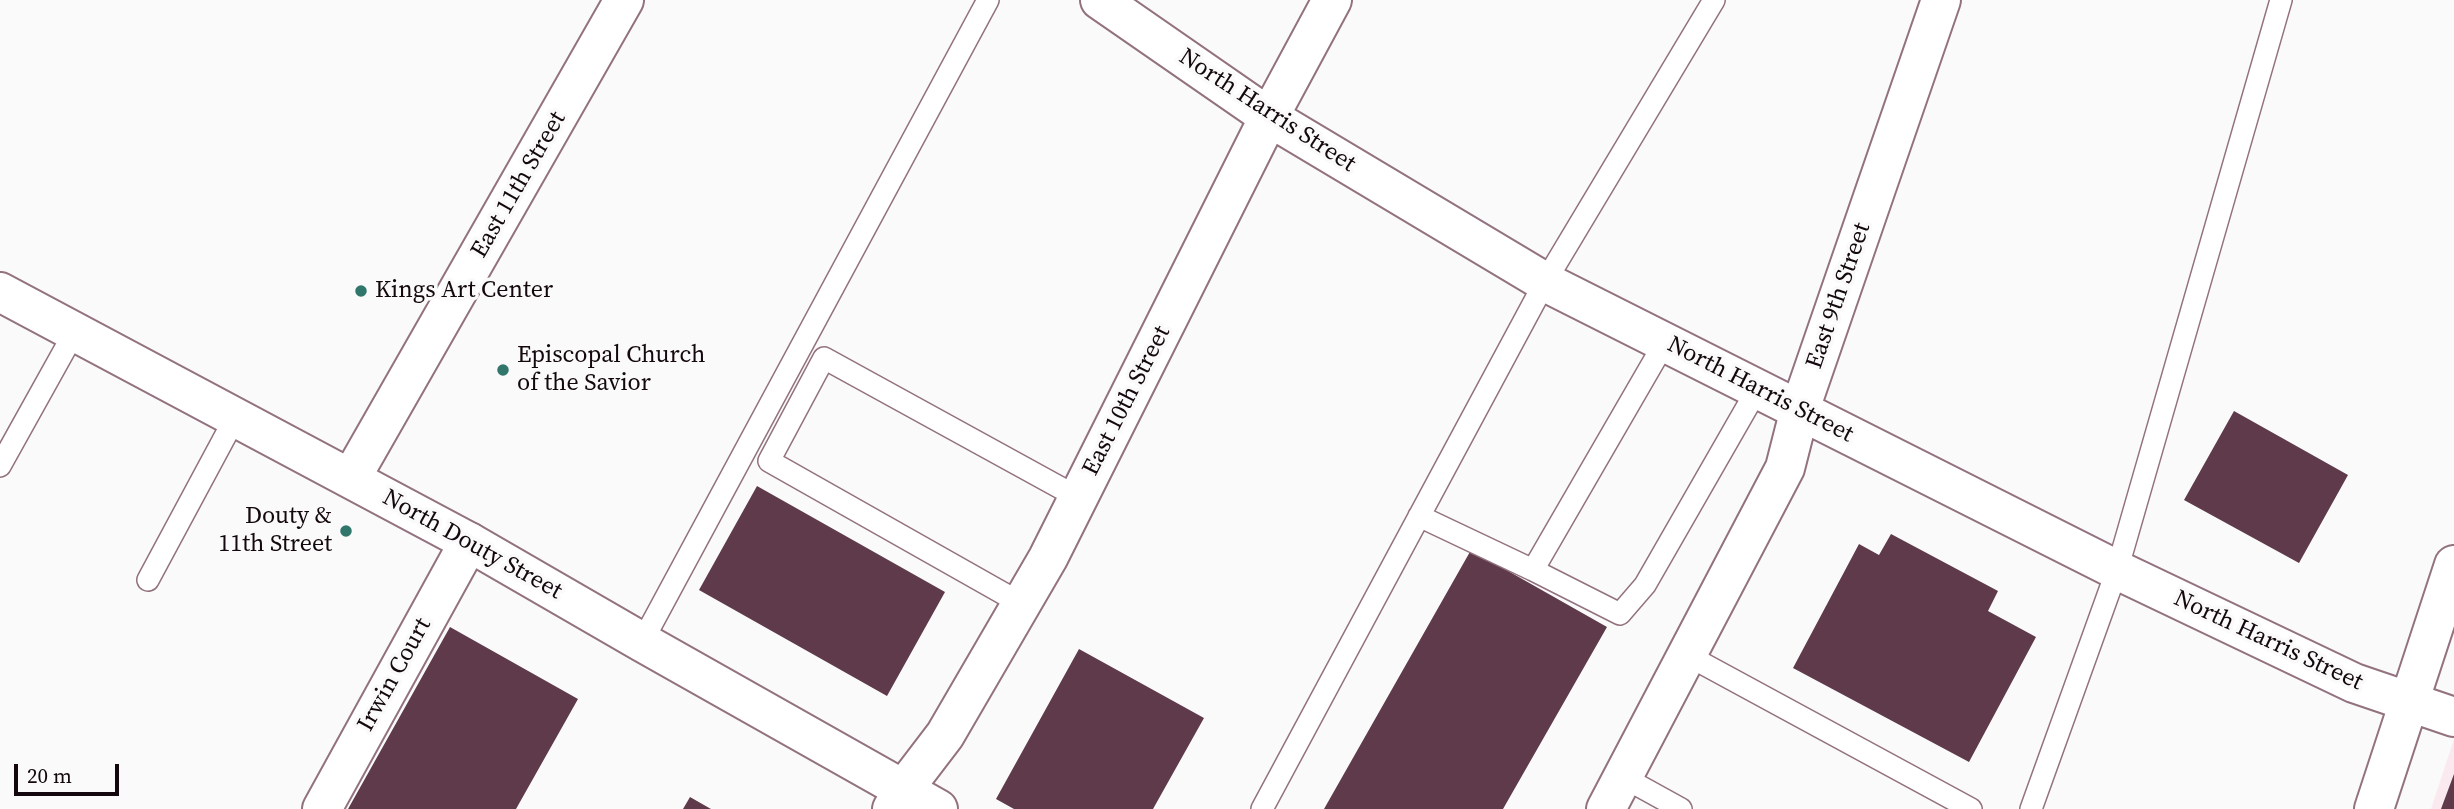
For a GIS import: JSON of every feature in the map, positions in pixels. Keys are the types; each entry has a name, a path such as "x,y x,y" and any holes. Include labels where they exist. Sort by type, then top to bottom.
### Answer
{"street":[{"name":"East 11th Street","path":"352,478 624,0"},
{"name":"North Harris Street","path":"1100,0 1269,117 1545,282 2118,570 2354,683 2454,717"},
{"name":"East 10th Street","path":"898,799 945,736 1048,558 1269,117 1332,0"},
{"name":"East 9th Street","path":"1615,793 1785,468 1800,409 1941,0"},
{"name":"North Douty Street","path":"0,292 469,541 642,642 898,799 938,809"},
{"name":"Irwin Court","path":"322,809 469,541"},
{"path":"2374,809 2454,565"}],"lane":[{"path":"642,642 988,0"},
{"path":"1262,809 1545,282 1714,0"},
{"path":"2031,809 2118,570 2281,0"},
{"path":"0,466 74,333"},
{"path":"1533,570 1665,342"},
{"path":"1022,604 769,461 824,358 1079,498"},
{"path":"1419,516 1620,614 1644,585 1758,388"},
{"path":"148,580 235,418"},
{"path":"1687,655 1971,809"},
{"path":"1615,793 1681,809"}],"shaded area":[{"path":"2454,739 2454,809 2431,809"}],"building":[{"path":"2234,411 2348,475 2299,563 2184,500"},
{"path":"757,486 945,592 887,696 699,590"},
{"path":"1891,534 1998,591 1988,611 2036,637 1969,762 1793,668 1859,544 1879,555"},
{"path":"1471,550 1607,627 1503,809 1324,809"},
{"path":"450,627 578,699 516,809 348,809"},
{"path":"1079,649 1204,718 1153,809 1014,809 996,799"},
{"path":"2454,774 2454,809 2441,809"},
{"path":"690,797 711,809 683,809"}],"place":[{"name":"Kings Art Center","path":"361,291"},
{"name":"Episcopal Church of the Savior","path":"503,370"},
{"name":"Douty & 11th Street","path":"346,531"}]}
